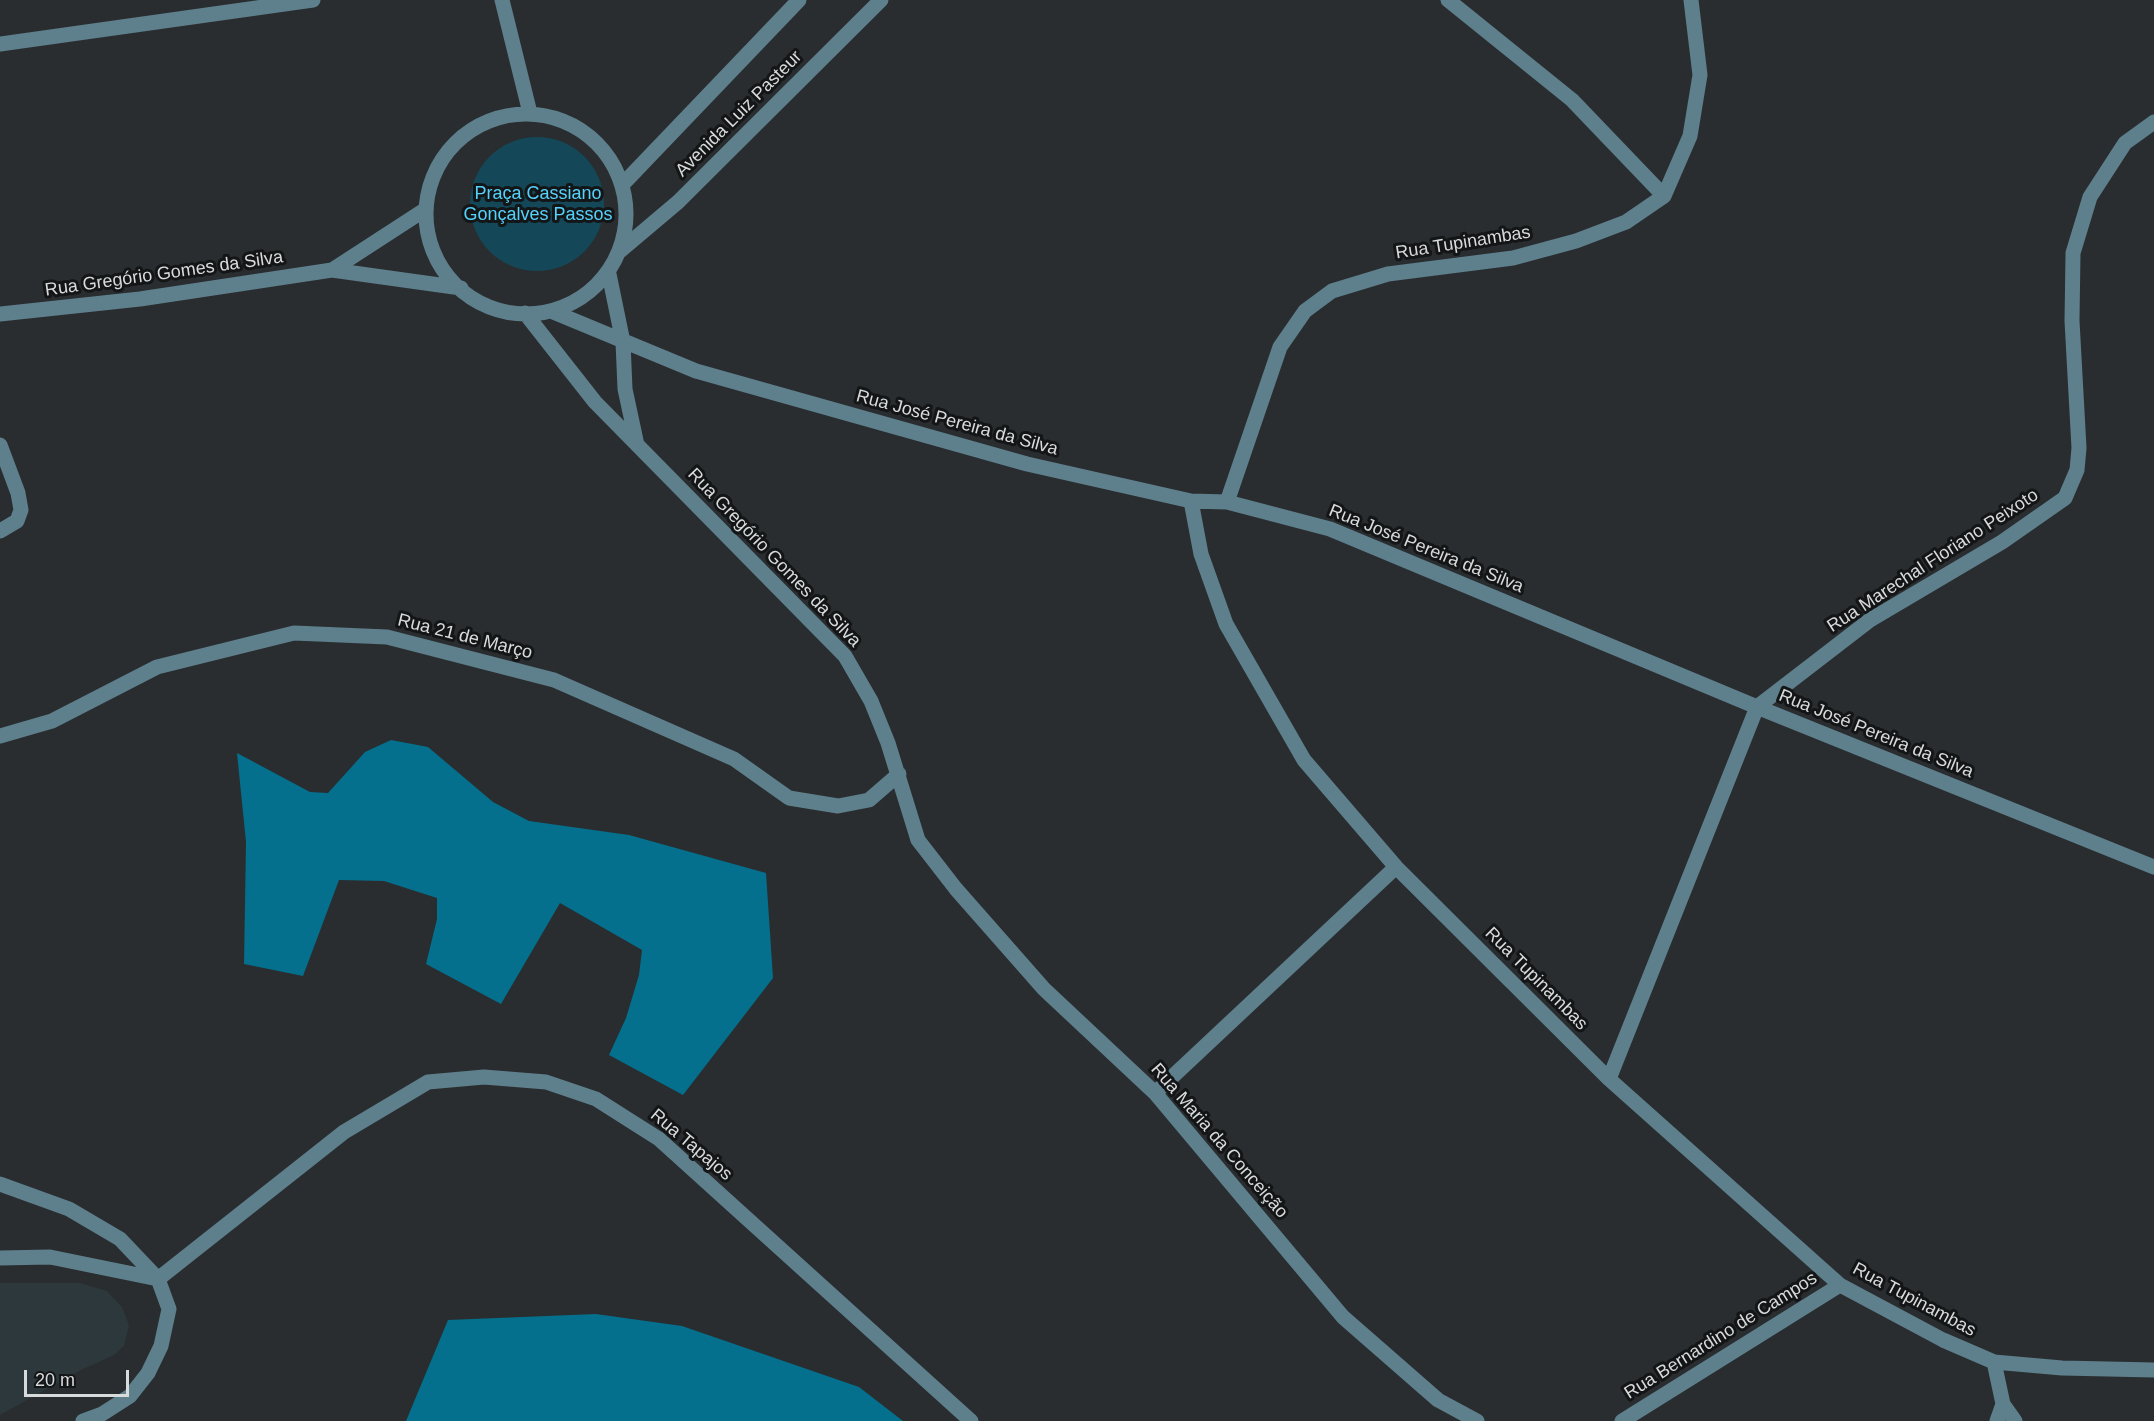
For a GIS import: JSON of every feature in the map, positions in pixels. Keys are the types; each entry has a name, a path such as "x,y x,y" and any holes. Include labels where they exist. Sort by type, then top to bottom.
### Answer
{"street":[{"path":"0,44 313,0"},
{"path":"502,0 530,113"},
{"name":"Avenida Luiz Pasteur","path":"622,184 799,0"},
{"name":"Avenida Luiz Pasteur","path":"620,250 678,202 881,0"},
{"path":"1448,0 1572,100 1664,196 1690,136 1700,75 1691,0"},
{"path":"530,113 561,119 588,134 609,157 622,184 627,218 620,250 609,274 582,298 551,311 525,314 497,309 472,298 451,280 435,257 427,229 426,209 434,171 450,147 472,128 530,113"},
{"name":"Rua Marechal Floriano Peixoto","path":"1757,707 1870,620 2002,542 2064,498 2077,470 2079,448 2072,321 2073,253 2090,197 2125,143 2154,122"},
{"name":"Rua Tupinambas","path":"1227,502 1280,347 1305,311 1332,291 1388,274 1513,258 1576,241 1626,222 1664,196"},
{"name":"Rua Gregório Gomes da Silva","path":"332,270 426,209"},
{"name":"Rua Gregório Gomes da Silva","path":"0,314 140,299 332,270 461,288"},
{"path":"609,274 623,342 625,389 637,445"},
{"name":"Rua José Pereira da Silva","path":"551,311 696,371 1027,464 1191,501 1227,502 1330,529 1757,707 2154,867"},
{"name":"Rua Gregório Gomes da Silva","path":"525,314 595,402 845,656 871,701 899,774"},
{"path":"0,445 18,493 21,510 17,521 0,531"},
{"name":"Rua Tupinambas","path":"1191,501 1201,554 1226,624 1304,760 1396,867 1609,1079 1840,1285 1943,1340 1994,1362 2062,1368 2154,1370"},
{"name":"Rua 21 de Março","path":"0,736 52,721 157,667 294,633 387,637 554,680 734,759 789,798 838,806 869,800 899,774"},
{"path":"1609,1079 1757,707"},
{"name":"Rua Maria da Conceição","path":"899,774 918,840 956,889 1044,989 1155,1093 1343,1317 1438,1400 1477,1421"},
{"path":"1155,1093 1396,867"},
{"name":"Rua Tapajos","path":"158,1279 344,1132 428,1082 484,1077 546,1082 596,1099 659,1139 971,1421"},
{"path":"0,1184 69,1209 120,1239 158,1279 169,1309 161,1346 148,1373 130,1396 102,1414 83,1421"},
{"path":"0,1258 50,1257 158,1279"},
{"name":"Rua Bernardino de Campos","path":"1622,1421 1840,1285"},
{"path":"1994,1362 2003,1404 2014,1421"},
{"path":"1996,1421 2003,1404"}],"shaded area":[{"path":"391,740 428,747 493,802 529,821 629,835 766,873 773,978 683,1095 609,1055 626,1018 639,975 642,950 560,903 501,1004 426,964 437,919 437,898 384,881 339,880 303,976 244,964 246,842 237,753 310,792 328,793 365,752"},
{"path":"0,1283 80,1283 107,1291 122,1307 129,1325 124,1346 114,1355 81,1370 0,1415"},
{"path":"596,1314 682,1326 859,1387 903,1421 406,1421 448,1320"}],"green space":[{"name":"Praça Cassiano Gonçalves Passos","path":"537,137 563,142 585,156 599,178 604,204 599,230 585,252 563,266 537,271 511,266 489,252 475,230 470,204 475,178 489,156 511,142"}]}
